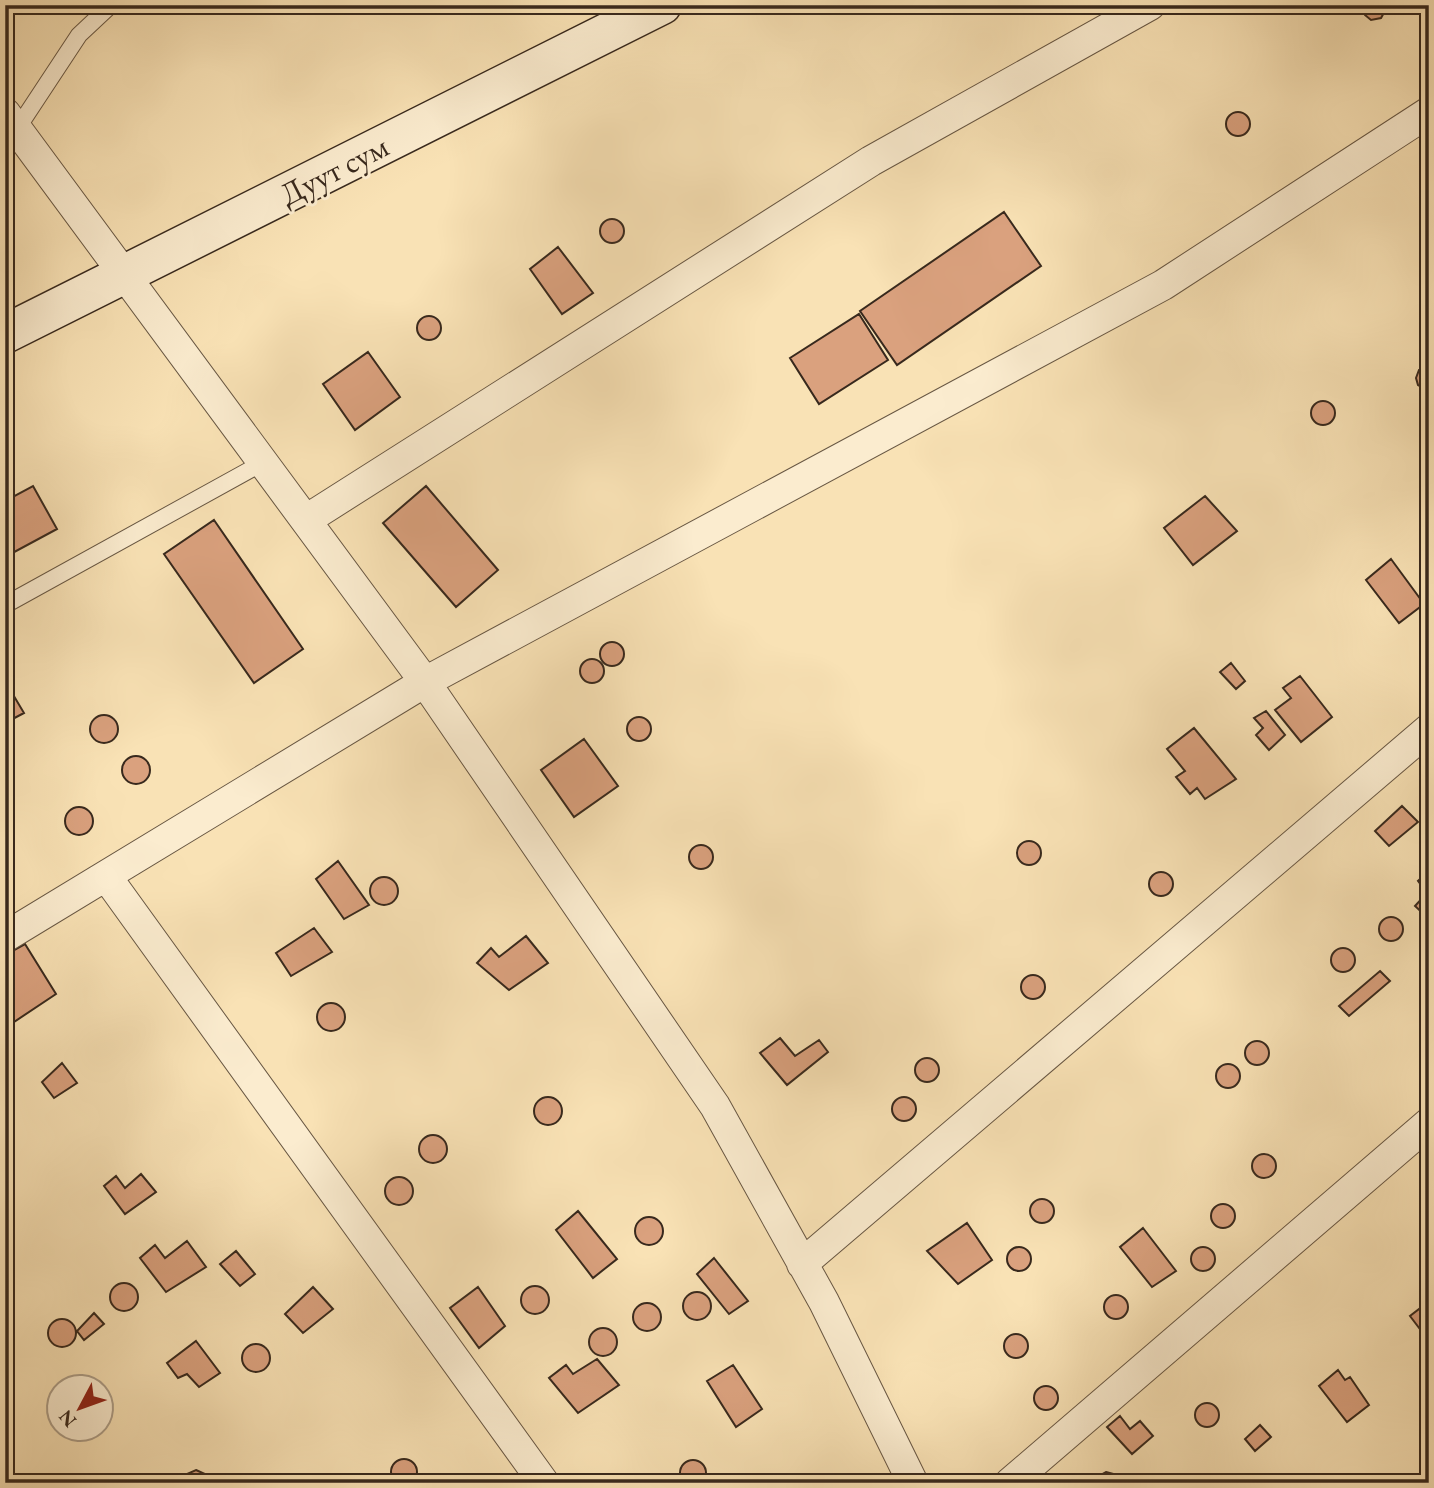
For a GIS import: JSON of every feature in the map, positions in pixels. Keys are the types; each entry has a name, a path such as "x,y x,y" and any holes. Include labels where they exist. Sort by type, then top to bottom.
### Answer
{"main road":[{"name":"Дуут сум","path":"5,334 662,5"}],"street":[{"path":"306,520 871,161 1150,5"},
{"path":"5,937 425,682 1163,285 1429,112"},
{"path":"9,126 125,275 425,682 715,1106 802,1264 913,1483"},
{"path":"802,1264 1429,729"},
{"path":"106,876 544,1483"},
{"path":"1010,1483 1429,1123"}],"lane":[{"path":"9,126 79,35 111,5"},
{"path":"5,605 264,462"}],"building":[{"path":"1363,5 1386,5 1386,9 1381,18 1371,20 1365,15"},
{"path":"1238,112 1246,116 1250,124 1246,132 1238,136 1230,132 1226,124 1230,116"},
{"path":"1004,212 1041,266 897,365 860,311"},
{"path":"612,219 620,223 624,231 620,239 612,243 604,239 600,231 604,223"},
{"path":"558,247 593,293 562,314 530,269"},
{"path":"859,314 888,360 819,404 790,358"},
{"path":"429,316 437,320 441,328 437,336 429,340 421,336 417,328 421,320"},
{"path":"368,352 400,397 355,430 323,384"},
{"path":"1429,367 1427,390 1418,385 1416,378 1419,370"},
{"path":"1323,401 1331,405 1335,413 1331,421 1323,425 1315,421 1311,413 1315,405"},
{"path":"33,486 57,529 5,557 5,501"},
{"path":"426,486 498,570 456,607 383,523"},
{"path":"1205,496 1237,531 1193,565 1164,528"},
{"path":"214,520 303,649 254,683 164,554"},
{"path":"1391,559 1424,604 1399,623 1366,580"},
{"path":"612,642 620,646 624,654 620,662 612,666 604,662 600,654 604,646"},
{"path":"592,659 600,663 604,671 600,679 592,683 584,679 580,671 584,663"},
{"path":"1231,663 1245,681 1236,689 1220,672"},
{"path":"1300,676 1332,717 1301,742 1275,710 1291,698 1283,688"},
{"path":"5,681 24,713 5,723"},
{"path":"1266,711 1285,735 1269,750 1256,735 1263,728 1254,718"},
{"path":"104,715 114,719 118,729 114,739 104,743 94,739 90,729 94,719"},
{"path":"639,717 647,721 651,729 647,737 639,741 631,737 627,729 631,721"},
{"path":"1194,728 1236,779 1205,799 1197,788 1190,794 1176,777 1185,771 1167,749"},
{"path":"584,739 618,786 574,817 541,770"},
{"path":"136,756 146,760 150,770 146,780 136,784 126,780 122,770 126,760"},
{"path":"1402,806 1418,822 1389,846 1375,831"},
{"path":"79,807 89,811 93,821 89,831 79,835 69,831 65,821 69,811"},
{"path":"1029,841 1037,845 1041,853 1037,861 1029,865 1021,861 1017,853 1021,845"},
{"path":"701,845 709,849 713,857 709,865 701,869 693,865 689,857 693,849"},
{"path":"338,861 369,905 344,919 316,879"},
{"path":"1429,871 1429,919 1415,906 1427,893 1418,881"},
{"path":"1161,872 1169,876 1173,884 1169,892 1161,896 1153,892 1149,884 1153,876"},
{"path":"384,877 394,881 398,891 394,901 384,905 374,901 370,891 374,881"},
{"path":"1391,917 1399,921 1403,929 1399,937 1391,941 1383,937 1379,929 1383,921"},
{"path":"314,928 332,952 291,976 276,953"},
{"path":"526,936 548,963 509,990 477,963 491,948 499,957"},
{"path":"25,944 56,994 8,1026 5,1020 5,955"},
{"path":"1343,948 1351,952 1355,960 1351,968 1343,972 1335,968 1331,960 1335,952"},
{"path":"1380,971 1390,981 1349,1016 1339,1006"},
{"path":"1033,975 1041,979 1045,987 1041,995 1033,999 1025,995 1021,987 1025,979"},
{"path":"331,1003 341,1007 345,1017 341,1027 331,1031 321,1027 317,1017 321,1007"},
{"path":"780,1038 795,1056 819,1040 828,1052 787,1085 760,1053"},
{"path":"1257,1041 1265,1045 1269,1053 1265,1061 1257,1065 1249,1061 1245,1053 1249,1045"},
{"path":"927,1058 935,1062 939,1070 935,1078 927,1082 919,1078 915,1070 919,1062"},
{"path":"62,1063 77,1083 54,1098 42,1082"},
{"path":"1228,1064 1236,1068 1240,1076 1236,1084 1228,1088 1220,1084 1216,1076 1220,1068"},
{"path":"548,1097 558,1101 562,1111 558,1121 548,1125 538,1121 534,1111 538,1101"},
{"path":"904,1097 912,1101 916,1109 912,1117 904,1121 896,1117 892,1109 896,1101"},
{"path":"433,1135 443,1139 447,1149 443,1159 433,1163 423,1159 419,1149 423,1139"},
{"path":"1264,1154 1272,1158 1276,1166 1272,1174 1264,1178 1256,1174 1252,1166 1256,1158"},
{"path":"141,1174 156,1192 125,1214 104,1186 116,1176 125,1188"},
{"path":"399,1177 409,1181 413,1191 409,1201 399,1205 389,1201 385,1191 389,1181"},
{"path":"1042,1199 1050,1203 1054,1211 1050,1219 1042,1223 1034,1219 1030,1211 1034,1203"},
{"path":"1223,1204 1231,1208 1235,1216 1231,1224 1223,1228 1215,1224 1211,1216 1215,1208"},
{"path":"578,1211 617,1259 593,1278 556,1230"},
{"path":"649,1217 659,1221 663,1231 659,1241 649,1245 639,1241 635,1231 639,1221"},
{"path":"967,1223 992,1260 958,1284 927,1251"},
{"path":"1143,1228 1176,1271 1152,1287 1120,1247"},
{"path":"187,1241 206,1267 166,1292 140,1258 155,1245 165,1258"},
{"path":"1019,1247 1027,1251 1031,1259 1027,1267 1019,1271 1011,1267 1007,1259 1011,1251"},
{"path":"1203,1247 1211,1251 1215,1259 1211,1267 1203,1271 1195,1267 1191,1259 1195,1251"},
{"path":"236,1251 255,1274 240,1286 220,1264"},
{"path":"714,1258 748,1301 729,1314 697,1274"},
{"path":"124,1283 134,1287 138,1297 134,1307 124,1311 114,1307 110,1297 114,1287"},
{"path":"535,1286 545,1290 549,1300 545,1310 535,1314 525,1310 521,1300 525,1290"},
{"path":"313,1287 333,1309 303,1333 285,1314"},
{"path":"478,1287 505,1326 479,1348 450,1308"},
{"path":"697,1292 707,1296 711,1306 707,1316 697,1320 687,1316 683,1306 687,1296"},
{"path":"1116,1295 1124,1299 1128,1307 1124,1315 1116,1319 1108,1315 1104,1307 1108,1299"},
{"path":"647,1303 657,1307 661,1317 657,1327 647,1331 637,1327 633,1317 637,1307"},
{"path":"1423,1306 1429,1314 1429,1341 1410,1316"},
{"path":"94,1313 104,1324 84,1340 77,1331"},
{"path":"62,1319 72,1323 76,1333 72,1343 62,1347 52,1343 48,1333 52,1323"},
{"path":"603,1328 613,1332 617,1342 613,1352 603,1356 593,1352 589,1342 593,1332"},
{"path":"1016,1334 1024,1338 1028,1346 1024,1354 1016,1358 1008,1354 1004,1346 1008,1338"},
{"path":"196,1341 220,1373 199,1387 187,1374 178,1378 167,1363"},
{"path":"256,1344 266,1348 270,1358 266,1368 256,1372 246,1368 242,1358 246,1348"},
{"path":"597,1359 619,1385 578,1413 549,1378 566,1365 573,1374"},
{"path":"733,1365 762,1409 736,1427 707,1381"},
{"path":"1338,1370 1345,1380 1350,1377 1369,1405 1347,1422 1319,1386"},
{"path":"1046,1386 1054,1390 1058,1398 1054,1406 1046,1410 1038,1406 1034,1398 1038,1390"},
{"path":"1207,1403 1215,1407 1219,1415 1215,1423 1207,1427 1199,1423 1195,1415 1199,1407"},
{"path":"1120,1416 1130,1429 1140,1421 1153,1436 1132,1454 1107,1427"},
{"path":"1260,1425 1271,1437 1255,1451 1245,1439"},
{"path":"404,1459 413,1463 417,1472 413,1481 404,1485 395,1481 391,1472 395,1463"},
{"path":"693,1460 702,1464 706,1473 702,1482 693,1486 684,1482 680,1473 684,1464"},
{"path":"196,1470 205,1474 210,1483 183,1483 187,1474"},
{"path":"1106,1472 1114,1474 1119,1483 1096,1483 1099,1476"}]}
